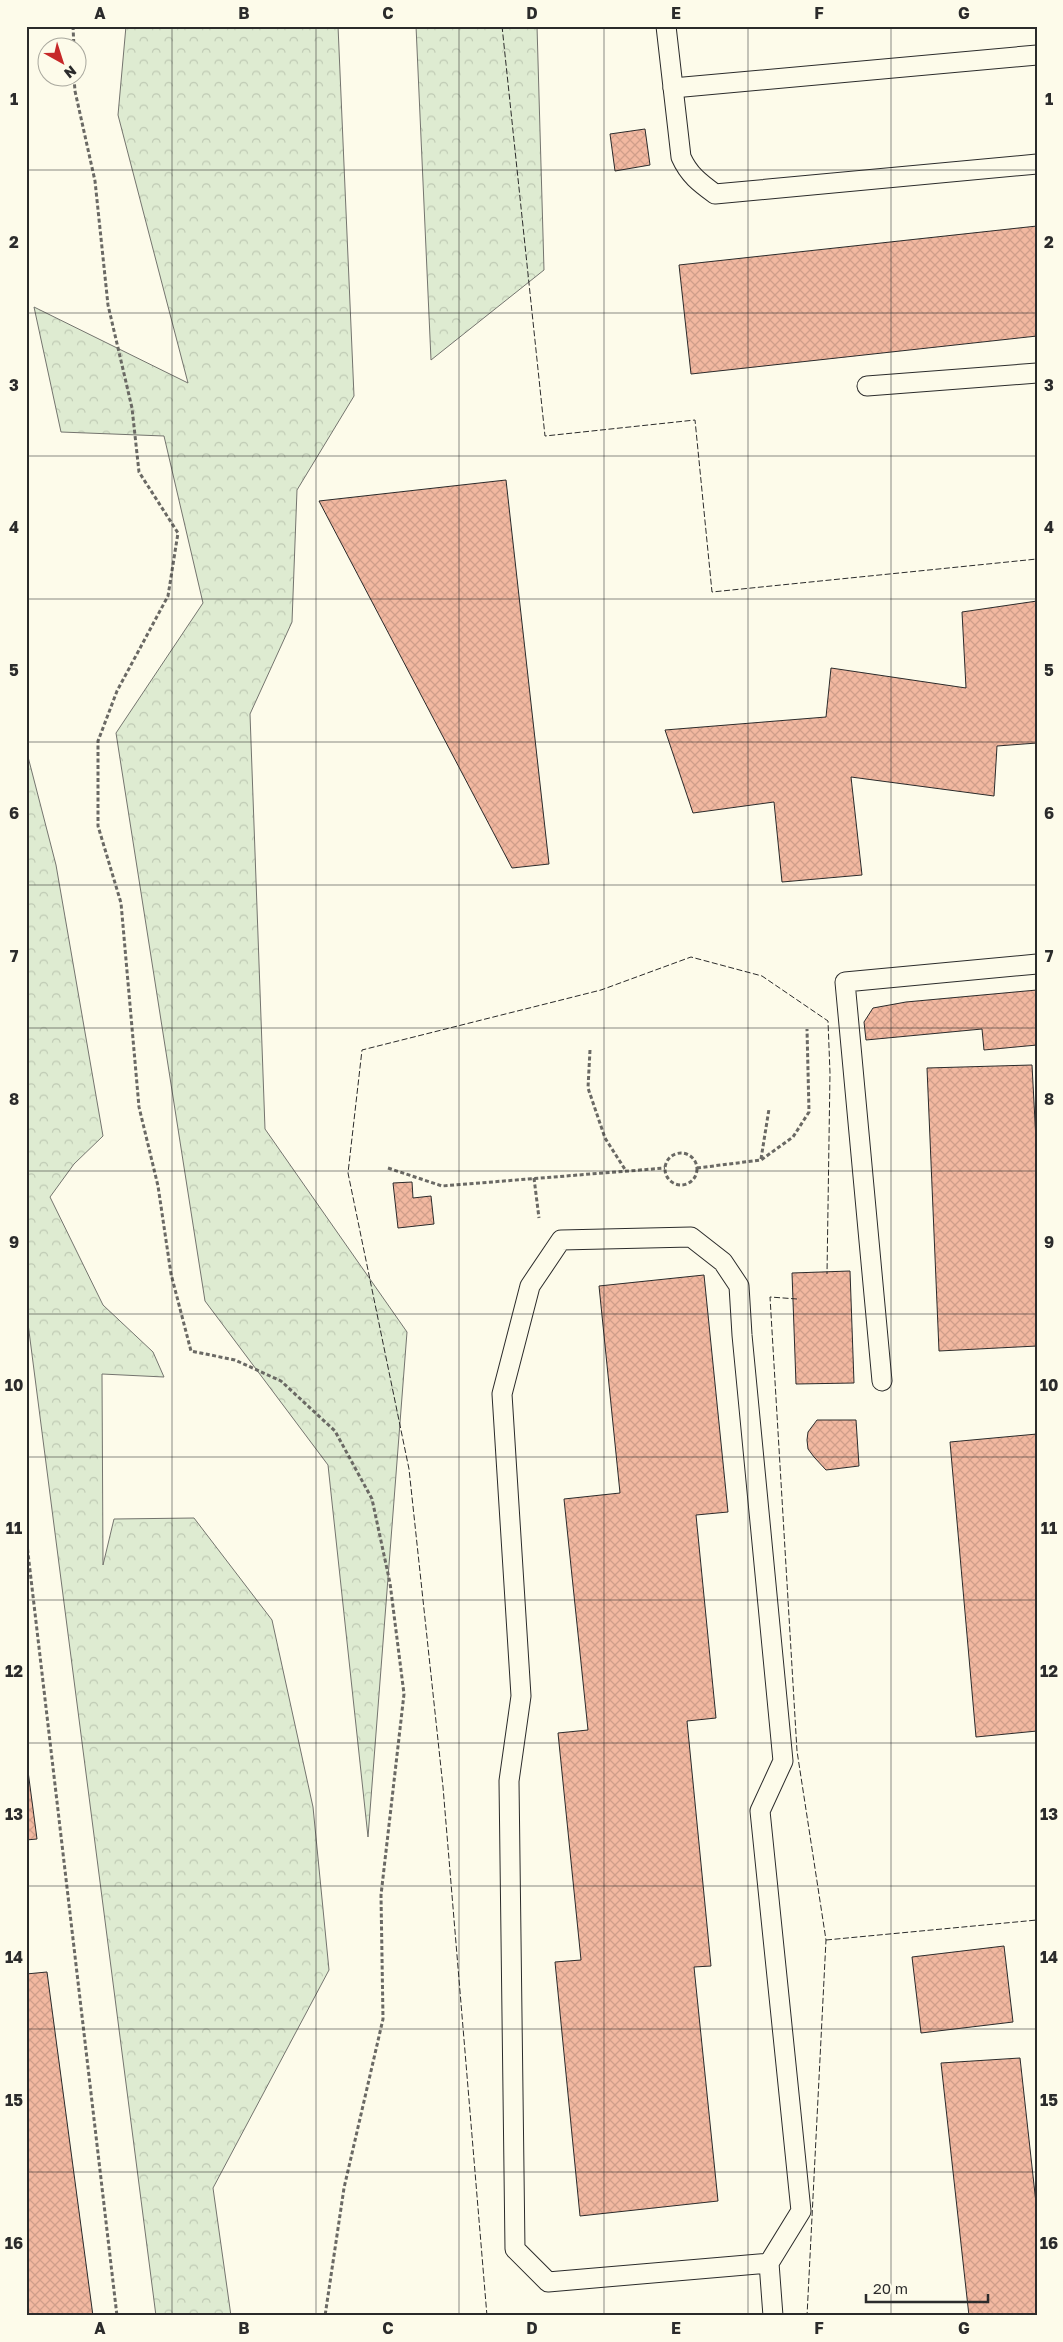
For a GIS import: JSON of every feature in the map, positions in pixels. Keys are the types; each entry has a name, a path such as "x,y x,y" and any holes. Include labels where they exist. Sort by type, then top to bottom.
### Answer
{"lane":[{"path":"666,26 681,157 686,170 715,194 1037,164"},
{"path":"673,88 1037,55"},
{"path":"867,386 1037,373"},
{"path":"882,1381 845,982 1037,964"},
{"path":"769,2263 548,2282 515,2249 509,1781 521,1696 502,1394 530,1286 561,1240 692,1237 723,1262 739,1286 742,1335 783,1761 760,1811 801,2211 769,2263 774,2316"}],"path":[{"path":"75,88 95,181 108,305 132,408 138,472 178,533 168,596 117,692 98,741 98,826 121,903 139,1106 158,1186 171,1274 190,1351 235,1360 281,1381 335,1431 372,1499 390,1583 404,1694 381,1895 383,2019 344,2188 325,2316"},
{"path":"697,1168 761,1160 793,1138 809,1112 807,1029"},
{"path":"590,1050 588,1088 606,1138 626,1171"},
{"path":"761,1160 769,1109"},
{"path":"684,1154 693,1158 697,1168 695,1178 682,1185 671,1182 665,1168 673,1155 684,1154"},
{"path":"388,1168 442,1186 665,1168"},
{"path":"26,1536 117,2316"}],"green space":[{"path":"126,26 338,26 354,396 297,490 292,622 250,714 265,1129 407,1332 368,1837 328,1465 205,1301 116,733 203,603 164,436 61,432 34,307 188,383 118,115"},
{"path":"416,26 537,26 544,270 431,360"},
{"path":"26,749 56,865 103,1136 74,1164 50,1197 103,1305 153,1352 164,1377 102,1374 103,1565 114,1519 194,1518 272,1620 313,1807 329,1970 213,2188 231,2316 156,2316 26,1308"}],"building":[{"path":"645,129 650,165 615,171 610,134"},
{"path":"1037,226 1037,336 691,374 679,265"},
{"path":"506,480 549,864 512,868 319,501"},
{"path":"1037,601 1037,743 997,746 994,796 851,777 862,875 782,882 774,802 693,813 665,730 826,717 831,668 966,688 962,612"},
{"path":"1037,990 1037,1045 984,1050 982,1029 866,1040 864,1022 873,1008 906,1002"},
{"path":"1032,1065 1037,1159 1037,1346 939,1351 927,1068"},
{"path":"412,1182 413,1198 431,1196 434,1224 398,1228 393,1183"},
{"path":"850,1271 854,1383 796,1384 792,1273"},
{"path":"704,1275 728,1512 696,1515 716,1718 687,1721 711,1966 694,1967 718,2201 580,2216 555,1962 581,1960 558,1733 588,1730 564,1499 620,1493 599,1286"},
{"path":"817,1420 856,1420 859,1466 826,1470 814,1457 808,1449 807,1440 808,1432"},
{"path":"1037,1434 1037,1731 976,1737 950,1442"},
{"path":"26,1756 37,1839 26,1840"},
{"path":"1004,1946 1013,2022 921,2033 912,1957"},
{"path":"47,1972 93,2316 26,2316 26,1974"},
{"path":"1020,2058 1037,2212 1037,2316 969,2316 941,2063"}],"fence":[{"path":"502,26 545,436 695,420 712,592 1037,559"},
{"path":"487,2316 443,1787 409,1469 348,1173 362,1050 601,990 691,957 762,976 828,1021 830,1073 827,1274"},
{"path":"797,1299 770,1297 797,1751 826,1940 807,2316"},
{"path":"826,1940 1037,1920"}]}
